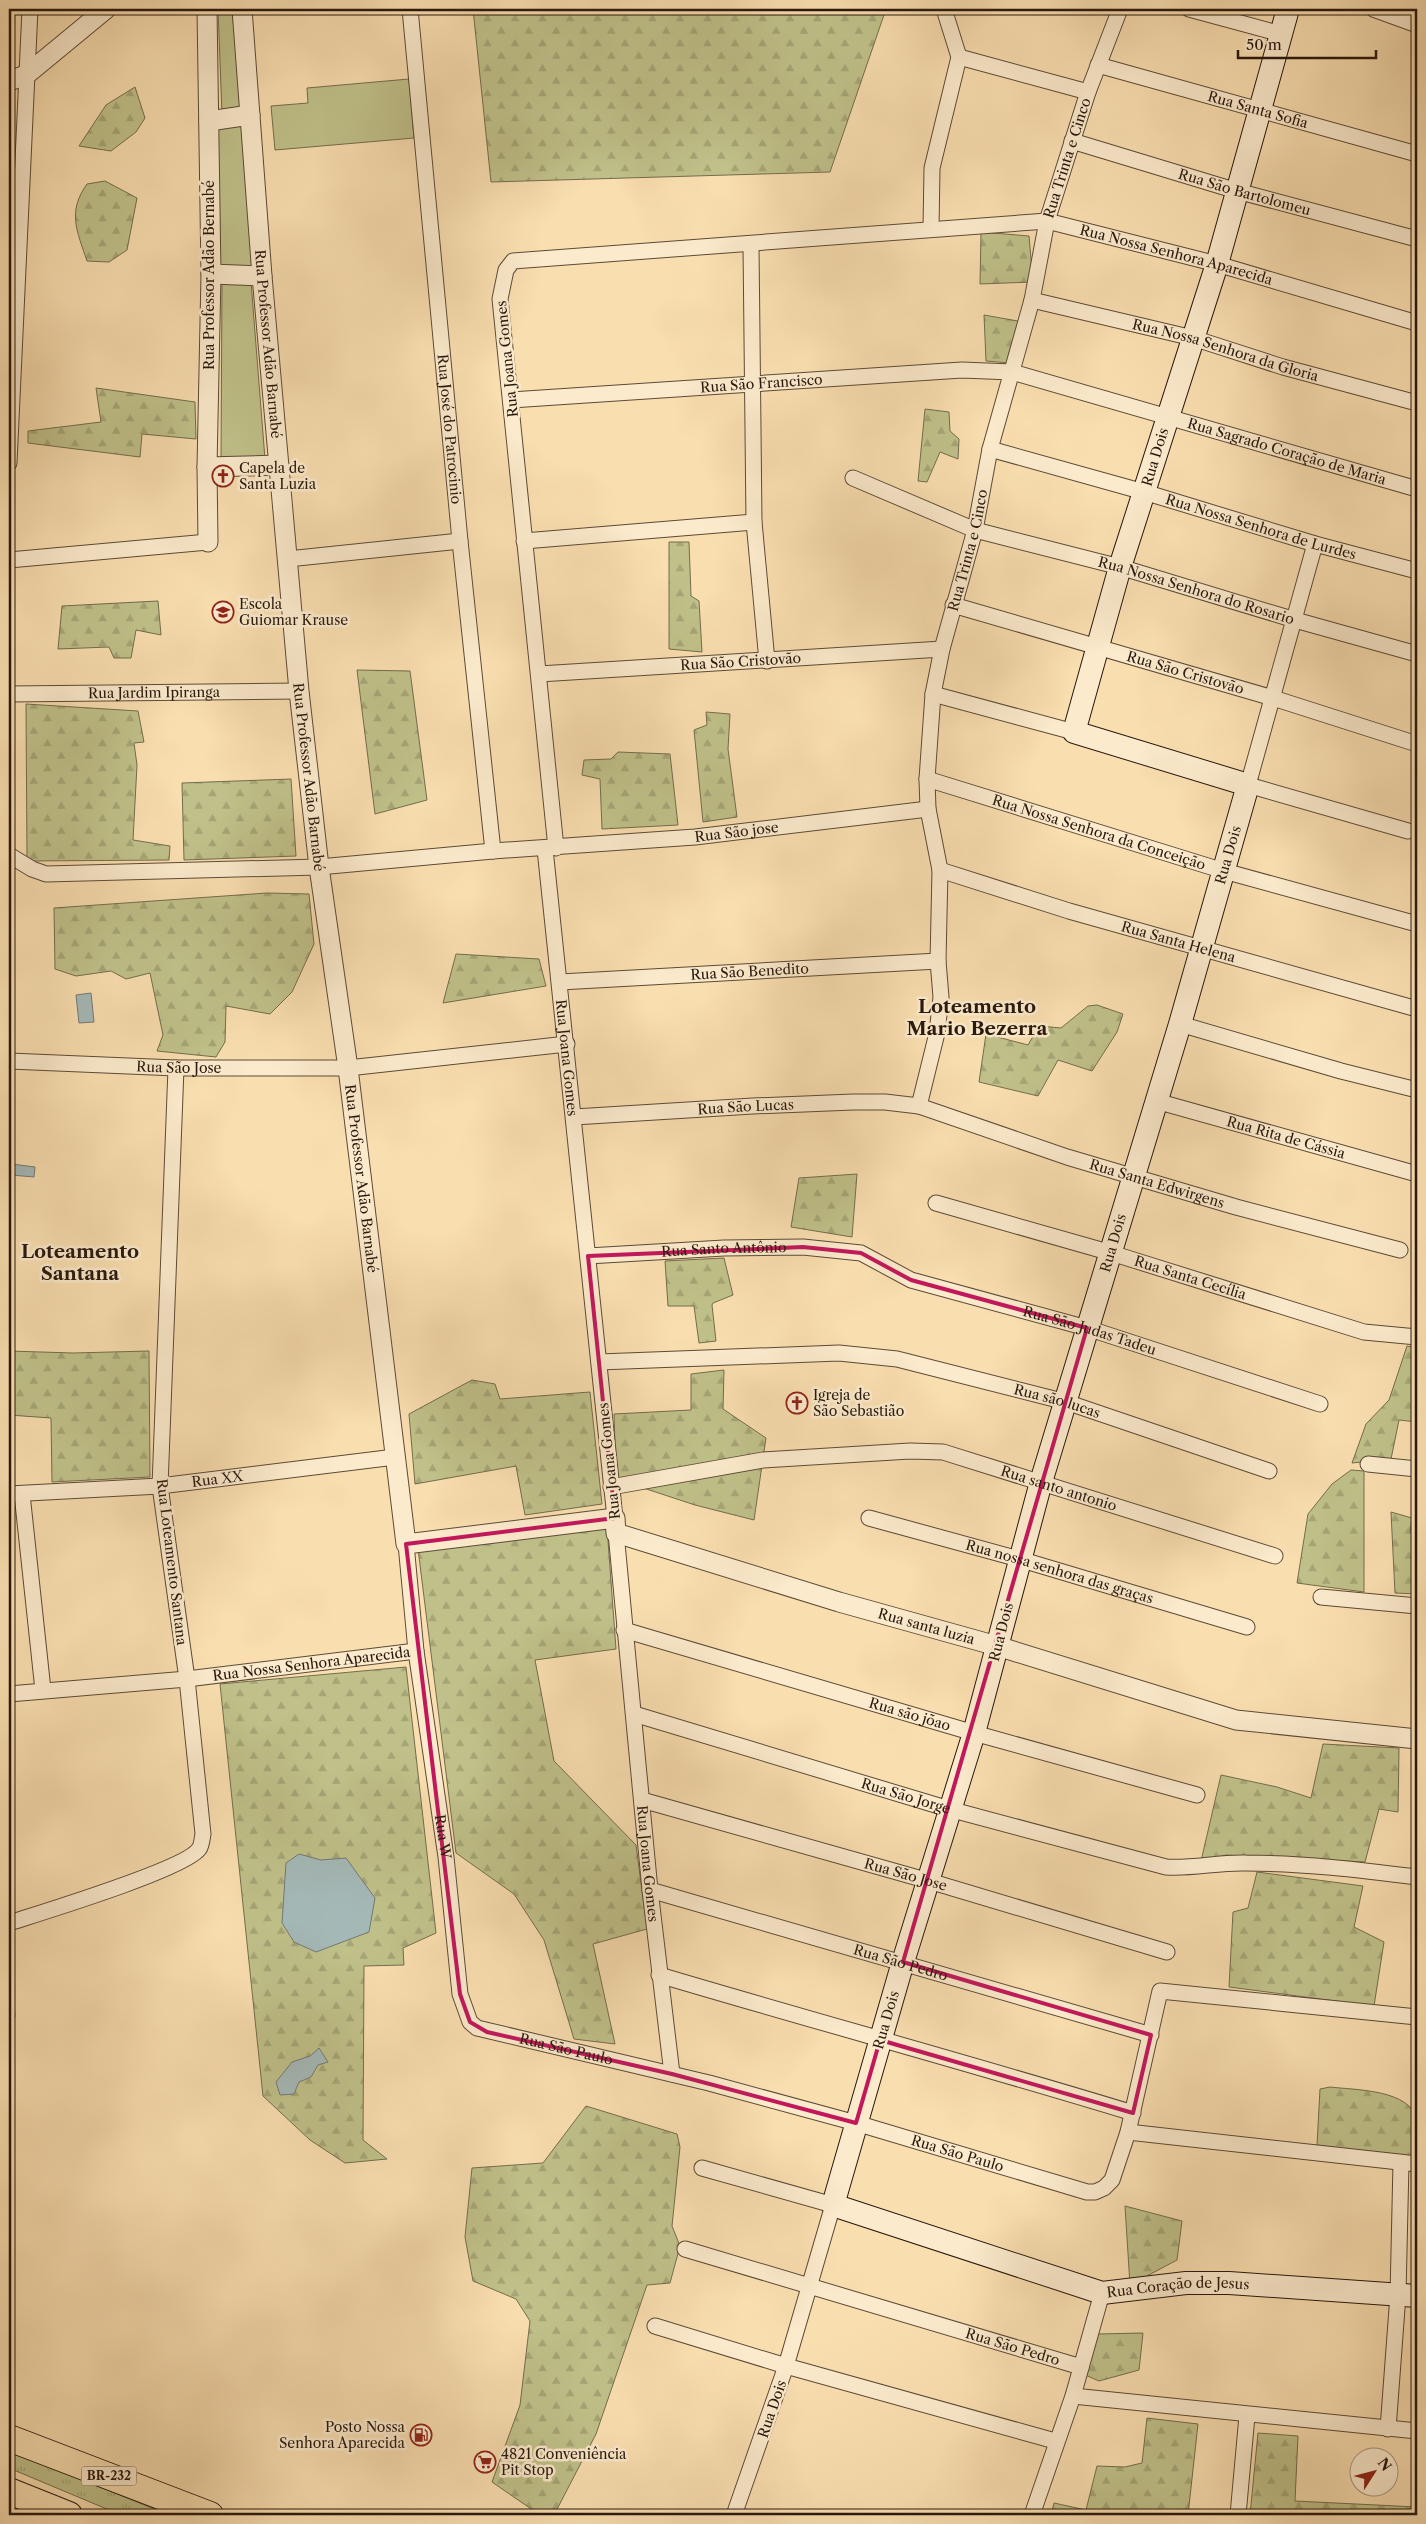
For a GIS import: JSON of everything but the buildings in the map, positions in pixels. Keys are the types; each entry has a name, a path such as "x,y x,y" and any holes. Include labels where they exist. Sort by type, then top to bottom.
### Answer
{"highway":[{"name":"BR-232","path":"9,2438 210,2515"},
{"path":"9,2491 69,2515"}],"main road":[{"name":"Rua Dois","path":"1074,732 1120,567 1216,264 1258,109 1288,9"},
{"path":"1074,732 1248,785"},
{"name":"Rua Dois","path":"833,2205 903,1962 974,1733 1041,1482 1180,1024 1248,785"},
{"name":"Rua Coração de Jesus","path":"833,2205 1102,2293 1186,2282 1353,2290 1408,2296"}],"street":[{"path":"9,463 18,78 30,9"},
{"path":"18,78 106,9"},
{"name":"Rua Professor Adão Bernabé","path":"207,9 211,274 207,468 208,542"},
{"name":"Rua Professor Adão Barnabé","path":"242,9 262,276 299,691 319,867 348,1068 406,1544"},
{"name":"Rua José do Patrocinio","path":"410,9 460,541 493,851"},
{"path":"931,228 932,168 959,57 944,9"},
{"name":"Rua Trinta e Cinco","path":"919,1106 937,1033 941,997 938,961 940,870 928,809 926,779 934,694 942,649 975,530 990,449 1032,300 1047,221 1088,92 1120,9"},
{"path":"1189,9 1281,34"},
{"path":"1372,9 1417,24"},
{"path":"959,57 1088,92"},
{"name":"Rua Santa Sofia","path":"1098,65 1417,154"},
{"path":"209,121 250,115"},
{"name":"Rua São Bartolomeu","path":"1072,141 1237,191 1417,239"},
{"name":"Rua Nossa Senhora Aparecida","path":"931,228 1047,221 1216,264 1417,323"},
{"name":"Rua Joana Gomes","path":"672,2074 650,1890 600,1362 560,982 540,674 524,541 500,299 506,270 513,261 522,259 751,245 931,228"},
{"path":"751,245 754,522 767,661"},
{"path":"211,274 262,276"},
{"name":"Rua Nossa Senhora da Gloria","path":"1032,300 1193,338 1293,369 1417,403"},
{"name":"Rua São Francisco","path":"511,400 962,370 1012,372"},
{"name":"Rua Sagrado Coração de Maria","path":"1012,372 1417,489"},
{"name":"Rua Nossa Senhora de Lurdes","path":"990,449 1144,492 1315,544 1417,571"},
{"path":"207,468 279,465"},
{"path":"853,478 975,530"},
{"path":"524,541 754,522"},
{"name":"Rua Nossa Senhora do Rosario","path":"975,530 1120,567 1295,620 1417,654"},
{"path":"288,559 460,541"},
{"path":"9,560 208,542"},
{"name":"Rua Dois","path":"1248,785 1315,544"},
{"name":"Rua São Cristovão","path":"953,605 1273,698 1417,744"},
{"name":"Rua São Cristovão","path":"540,674 942,649"},
{"name":"Rua Jardim Ipiranga","path":"9,694 299,691"},
{"path":"934,694 1074,732"},
{"name":"Rua Nossa Senhora da Conceição","path":"926,779 1224,871 1417,924"},
{"path":"1248,785 1408,832"},
{"name":"Rua São jose","path":"9,855 32,869 46,874 319,867 493,851 695,838 928,809"},
{"name":"Rua Santa Helena","path":"940,870 1202,949 1259,963 1417,1009"},
{"name":"Rua São Benedito","path":"560,982 938,961"},
{"path":"1180,1024 1341,1071 1417,1090"},
{"name":"Rua São Jose","path":"9,1061 176,1068 348,1068 567,1044"},
{"name":"Rua Loteamento Santana","path":"9,1923 126,1883 186,1859 200,1848 203,1834 187,1679 160,1486 176,1068"},
{"name":"Rua Rita de Cássia","path":"1156,1101 1417,1174"},
{"name":"Rua São Lucas","path":"574,1117 853,1102 884,1102 919,1106"},
{"name":"Rua Santa Edwirgens","path":"919,1106 1067,1156 1236,1207 1400,1250"},
{"name":"Rua Santa Cecília","path":"936,1203 1111,1253 1364,1332 1417,1337"},
{"name":"Rua Santo Antônio","path":"588,1256 724,1248 803,1247 861,1253"},
{"name":"Rua São Judas Tadeu","path":"861,1253 911,1280 1087,1328 1320,1404"},
{"name":"Rua são lucas","path":"600,1362 839,1352 897,1359 1066,1402 1269,1471"},
{"name":"Rua santo antonio","path":"611,1487 763,1460 910,1451 943,1452 1275,1556"},
{"name":"Rua XX","path":"15,1494 160,1486 395,1457"},
{"path":"1368,1464 1417,1468"},
{"path":"15,1494 43,1690"},
{"name":"Rua nossa senhora das graças","path":"869,1518 1019,1559 1247,1627"},
{"path":"406,1544 616,1526"},
{"name":"Rua santa luzia","path":"616,1526 839,1602 997,1646 1236,1720 1417,1739"},
{"name":"Rua Nossa Senhora Aparecida","path":"9,1694 187,1679 416,1651 406,1544"},
{"path":"1321,1597 1417,1606"},
{"name":"Rua são jõao","path":"624,1630 974,1733 1196,1795"},
{"name":"Rua W","path":"416,1651 446,1857 460,1994 470,2022"},
{"name":"Rua São Jorge","path":"634,1714 949,1809 1166,1866 1180,1868 1243,1862 1296,1863 1417,1877"},
{"name":"Rua São Jose","path":"642,1800 929,1881 1167,1952"},
{"name":"Rua São Pedro","path":"650,1890 1151,2035"},
{"path":"659,1975 880,2040 943,2056 1133,2113"},
{"name":"Rua São Paulo","path":"470,2022 487,2032 672,2074 856,2123 1087,2192 1095,2192 1104,2188 1112,2180 1128,2132 1160,1991 1417,2017"},
{"path":"1128,2132 1417,2164"},
{"path":"1388,2429 1408,2296 1401,2163"},
{"path":"702,2168 833,2205"},
{"name":"Rua Dois","path":"734,2515 749,2478 786,2366 811,2286 833,2205"},
{"name":"Rua São Pedro","path":"685,2249 1081,2367"},
{"path":"1032,2515 1055,2441 1072,2396 1102,2293"},
{"path":"655,2326 786,2366 1055,2441"},
{"path":"1072,2396 1247,2416 1417,2431"},
{"path":"1238,2515 1247,2416"}],"highlighted area":[{"path":"803,1247 861,1253 911,1280 1087,1328 903,1962 1151,2035 1133,2113 880,2040 856,2123 672,2074 487,2032 470,2022 460,1994 406,1544 615,1518 588,1256"}],"green space":[{"path":"218,9 232,9 242,111 222,114"},
{"path":"473,9 886,9 830,172 491,182"},
{"path":"409,79 414,138 275,150 271,106 308,103 307,88"},
{"path":"135,87 145,118 136,132 111,151 79,146 106,105"},
{"path":"241,123 254,270 219,269 217,125"},
{"path":"105,181 137,198 127,250 109,262 87,261 77,231 77,204 87,184"},
{"path":"981,232 1029,236 1033,282 980,284"},
{"path":"222,281 251,282 265,459 221,460"},
{"path":"984,315 1018,321 1010,363 986,361"},
{"path":"96,388 195,402 196,439 142,434 140,457 28,443 28,431 101,422"},
{"path":"925,409 949,412 950,431 959,439 958,459 940,452 927,482 918,481"},
{"path":"669,542 689,542 691,596 699,601 702,652 669,649"},
{"path":"158,601 161,635 136,630 131,658 114,658 109,647 58,649 62,606"},
{"path":"357,670 410,671 427,800 375,814"},
{"path":"26,704 138,711 144,742 134,743 137,765 133,840 170,846 169,860 27,861"},
{"path":"706,712 730,714 728,749 737,817 703,822 694,730 707,725"},
{"path":"618,752 670,754 678,825 602,829 600,779 582,775 584,760 611,759"},
{"path":"291,779 296,856 184,860 182,783"},
{"path":"267,893 309,894 314,944 292,992 270,1014 226,1006 225,1042 216,1057 157,1051 163,1035 150,973 126,979 111,971 76,976 55,969 54,908"},
{"path":"456,954 539,959 546,986 443,1003"},
{"path":"1097,1005 1123,1014 1117,1032 1092,1071 1058,1060 1038,1096 979,1082 986,1034 1028,1045 1039,1026 1061,1028 1088,1006"},
{"path":"857,1174 852,1237 791,1227 799,1178"},
{"path":"724,1258 733,1295 712,1305 716,1341 699,1343 694,1306 668,1306 665,1261"},
{"path":"1407,1346 1417,1348 1417,1422 1399,1420 1391,1459 1352,1463 1366,1424 1389,1400"},
{"path":"9,1351 73,1353 149,1351 150,1477 52,1482 51,1418 9,1415"},
{"path":"724,1370 723,1409 766,1438 754,1520 695,1505 616,1479 614,1414 691,1410 691,1374"},
{"path":"472,1380 495,1384 500,1399 590,1392 602,1504 525,1515 516,1466 415,1484 409,1414"},
{"path":"1351,1470 1364,1471 1364,1592 1297,1583 1308,1514 1332,1484"},
{"path":"1391,1512 1412,1518 1410,1533 1417,1535 1417,1594 1395,1593"},
{"path":"607,1527 616,1649 535,1660 554,1761 636,1845 647,1929 593,1944 615,2044 574,2039 544,1940 514,1894 456,1853 418,1549"},
{"path":"406,1667 436,1933 403,1948 404,1965 364,1966 363,2140 387,2159 345,2163 310,2140 263,2096 220,1684"},
{"path":"1323,1744 1399,1748 1398,1812 1379,1809 1365,1862 1226,1855 1201,1861 1221,1775 1277,1787 1311,1798"},
{"path":"1257,1872 1363,1886 1354,1927 1384,1942 1374,2006 1229,1987 1233,1912 1248,1908"},
{"path":"9,1934 15,2017 9,2019"},
{"path":"1330,2087 1381,2093 1405,2103 1413,2110 1417,2121 1417,2159 1317,2145 1320,2089"},
{"path":"586,2106 677,2134 680,2147 672,2226 680,2246 670,2283 647,2285 596,2434 554,2515 540,2515 492,2482 520,2405 530,2321 516,2299 473,2281 465,2237 472,2168 543,2163"},
{"path":"1125,2206 1182,2221 1177,2260 1130,2285"},
{"path":"1143,2333 1139,2370 1099,2381 1083,2374 1098,2334"},
{"path":"1147,2418 1198,2424 1188,2515 1051,2515 1054,2503 1086,2510 1097,2466 1125,2467 1142,2463"},
{"path":"1258,2433 1298,2436 1295,2501 1417,2507 1417,2515 1250,2515"},
{"path":"9,2450 169,2515 121,2515 9,2468"}],"shaded area":[{"path":"91,993 94,1022 79,1023 76,995"},
{"path":"12,1164 35,1167 34,1177 11,1175"},
{"path":"299,1854 321,1860 346,1858 375,1898 369,1932 316,1952 294,1942 282,1923 286,1863"},
{"path":"319,2048 328,2062 318,2065 311,2077 299,2082 294,2094 280,2095 276,2082 292,2062 310,2056"}],"place":[{"name":"Capela de Santa Luzia","path":"223,476"},
{"name":"Escola Guiomar Krause","path":"223,612"},
{"name":"Igreja de São Sebastião","path":"797,1403"},
{"name":"Posto Nossa Senhora Aparecida","path":"421,2435"},
{"name":"4821 Conveniência Pit Stop","path":"485,2462"}],"district":[{"name":"Loteamento Mario Bezerra","path":"977,1017"},
{"name":"Loteamento Santana","path":"80,1262"}]}
